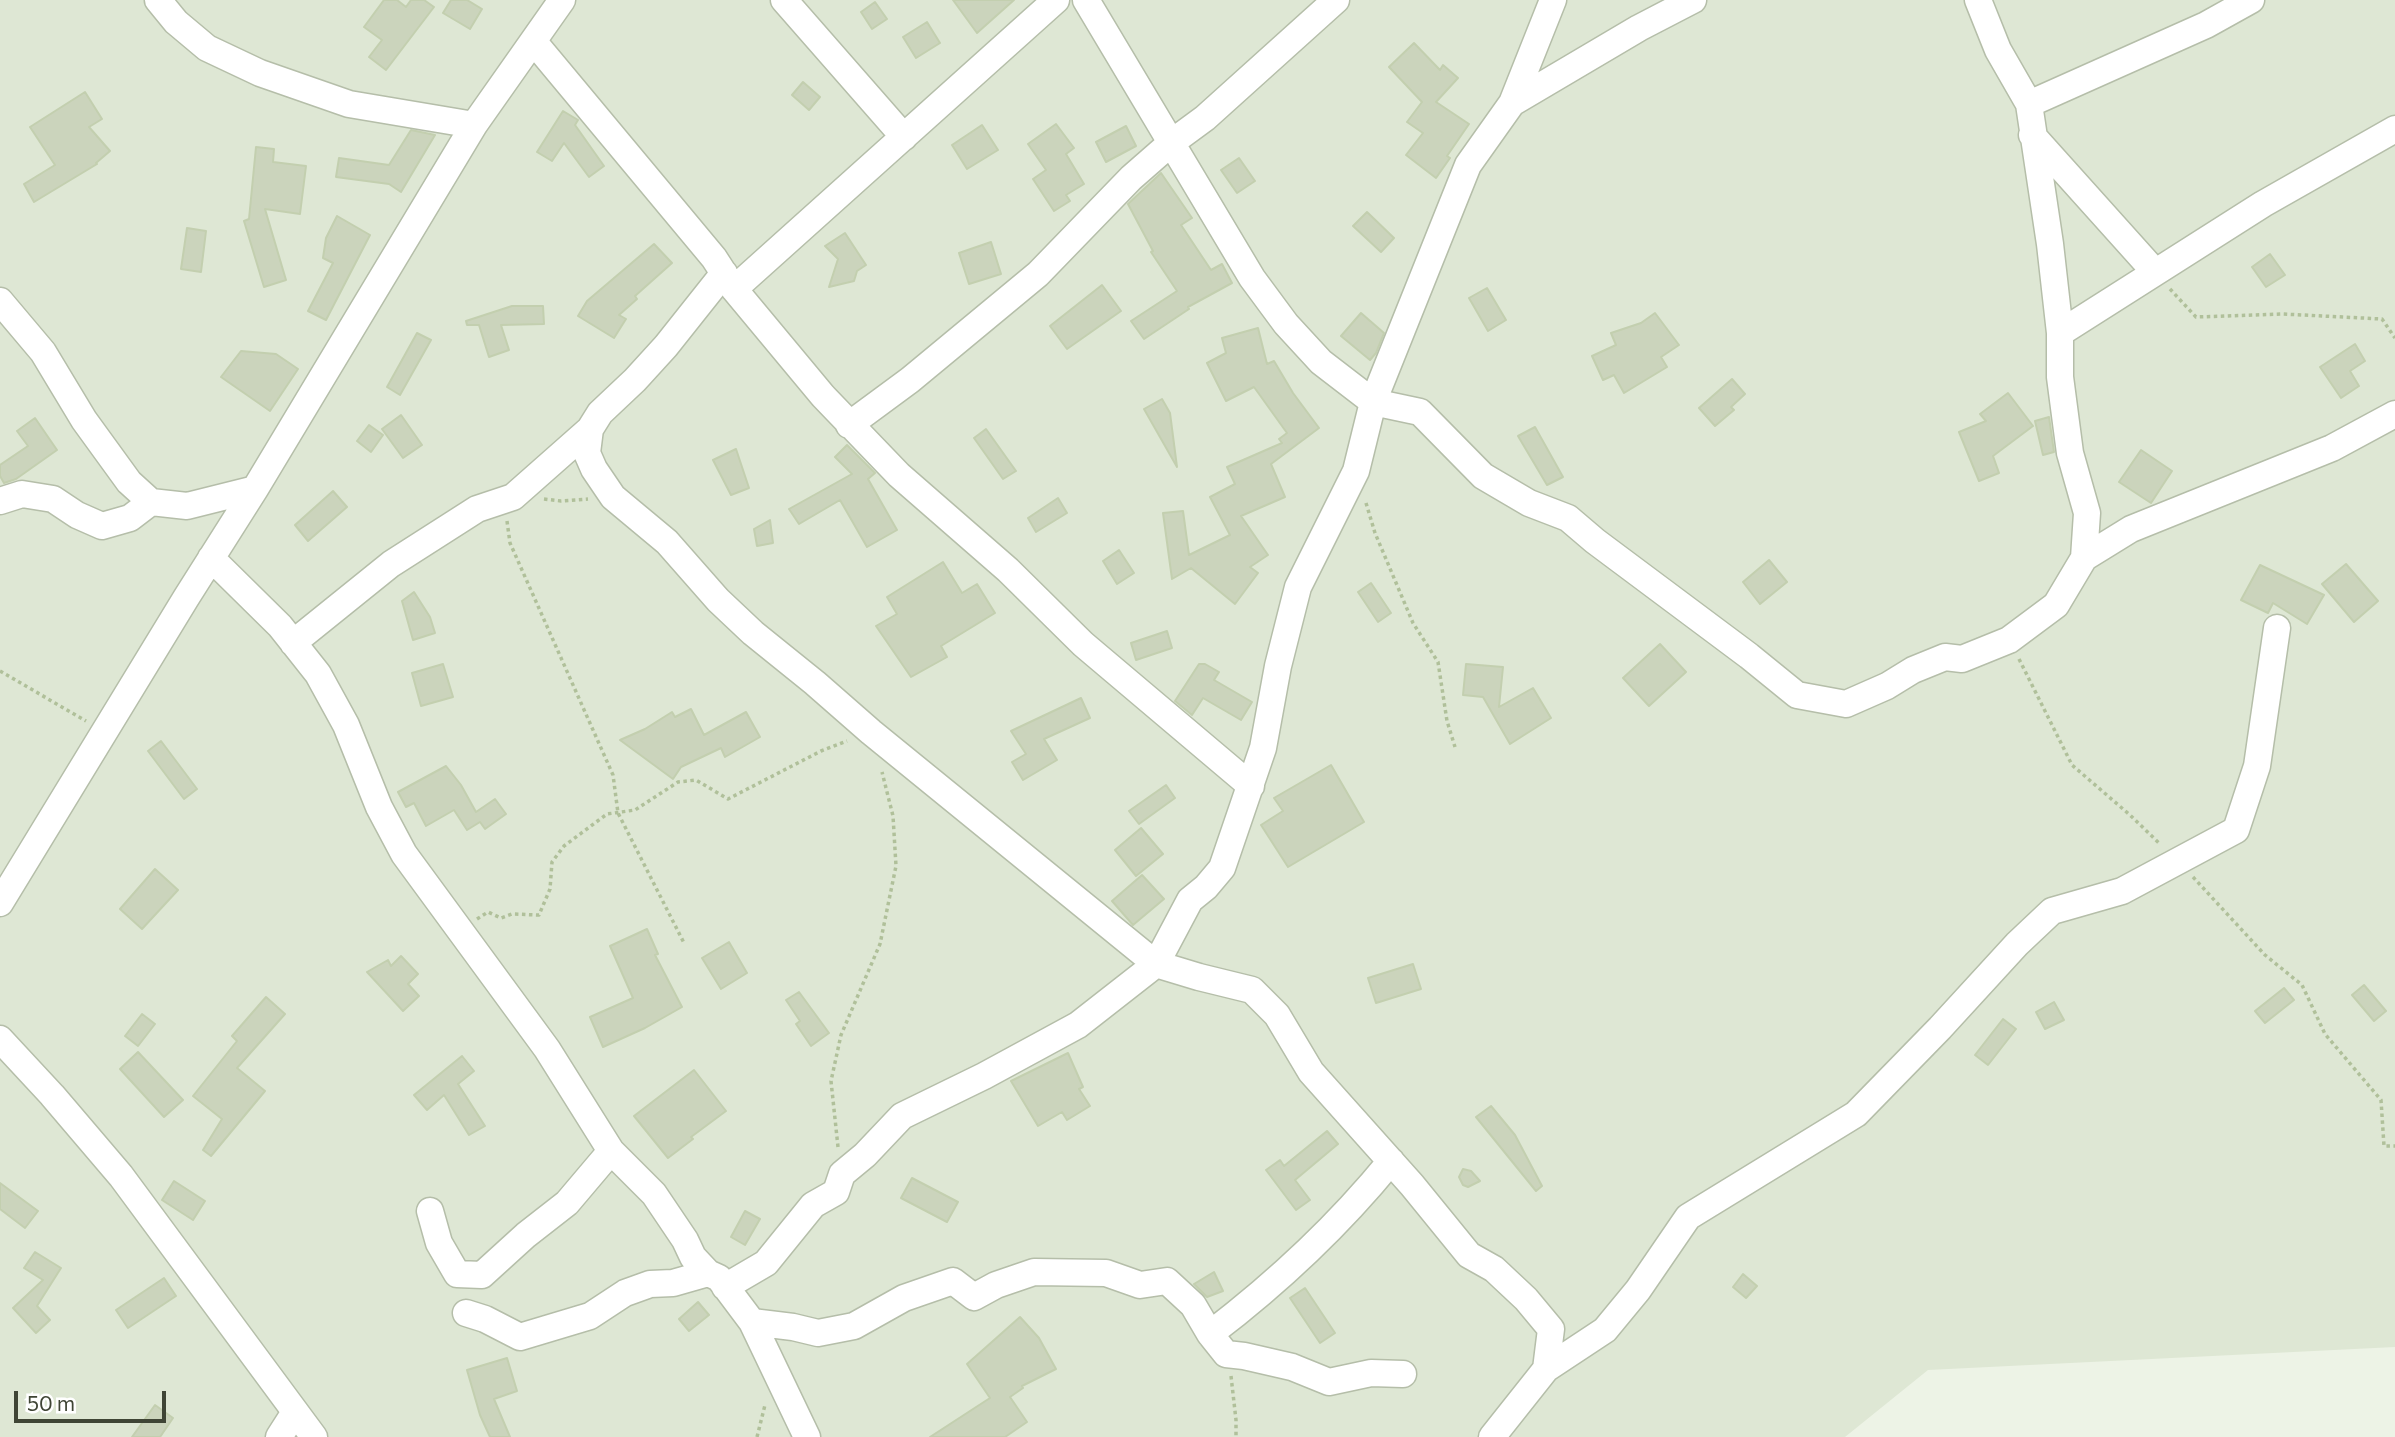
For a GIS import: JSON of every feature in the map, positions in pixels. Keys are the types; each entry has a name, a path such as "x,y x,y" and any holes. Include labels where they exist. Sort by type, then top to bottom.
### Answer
{"street":[{"path":"158,0 176,22 208,48 260,73 349,104 474,125"},
{"path":"0,903 255,489 474,125 562,0"},
{"path":"784,0 904,136"},
{"path":"293,643 391,564 477,509 513,497 590,429 600,413 729,281 904,136 1056,0"},
{"path":"1086,0 1252,278 1286,324 1321,362 1373,402 1420,412 1483,476 1529,503 1568,518 1604,549 1749,656 1797,695 1846,704 1945,657 1962,659 2009,640 2056,605 2084,558 2087,513 2070,453 2060,377 2060,333 2050,244 2029,104 1998,50 1978,0"},
{"path":"849,425 901,388 1038,274 1130,178 1205,118 1336,0"},
{"path":"466,1313 485,1319 520,1337 590,1316 625,1293 650,1284 716,1280 766,1263 813,1205 835,1192 842,1174 865,1155 902,1116 1079,1025 1156,964 1190,900 1206,887 1222,868 1263,748 1278,666 1298,587 1356,471 1373,402 1468,165 1512,103 1553,0"},
{"path":"1512,103 1692,0"},
{"path":"2029,104 2206,25 2239,3"},
{"path":"534,42 849,425 899,475 1008,570 1083,643 1251,786"},
{"path":"2060,333 2263,204 2395,129"},
{"path":"2032,135 2155,272"},
{"path":"0,300 43,352 84,420 129,482 151,502 187,506 255,489"},
{"path":"2084,558 2131,529 2320,453 2395,414"},
{"path":"590,429 587,453 594,469 613,497 667,542 718,600 753,633 1156,964 1252,990 1277,1015 1311,1072 1391,1161 1469,1255 1494,1269 1526,1298 1551,1329 1546,1369"},
{"path":"0,501 22,494 53,499 77,515 102,526 131,518 151,502"},
{"path":"2087,513 2131,529"},
{"path":"211,558 280,626 318,674 346,724 379,807 404,854 547,1049 611,1151 654,1194 693,1257 752,1322 782,1390 807,1437"},
{"path":"1492,1437 1546,1369 1605,1330 1638,1290 1688,1217 1856,1114 2017,944 2052,911 2122,891 2235,830 2257,766 2277,628"},
{"path":"0,1040 52,1095 121,1176 314,1437"},
{"path":"430,1211 439,1243 457,1274 482,1275 567,1203 611,1151"},
{"path":"1218,1344 1362,1197 1391,1161"},
{"path":"752,1322 818,1333 854,1326 904,1298 953,1281 974,1297 1034,1272 1106,1273 1140,1285 1167,1281 1193,1305 1218,1344 1244,1356 1292,1367 1329,1382 1371,1373 1403,1374"},
{"path":"279,1437 295,1412"}],"path":[{"path":"2155,272 2196,317 2283,314 2382,319 2395,338"},
{"path":"1356,471 1374,533 1413,623 1438,663 1447,721 1455,747"},
{"path":"613,497 561,501 513,497 506,516 510,543 555,639 613,775 618,813 684,943"},
{"path":"2009,640 2073,765 2178,862 2265,955 2302,985 2325,1034 2381,1100 2384,1146 2395,1146"},
{"path":"0,671 104,732"},
{"path":"461,929 488,912 501,918 512,914 539,915 550,889 552,862 564,846 607,814 635,810 678,782 696,779 728,799 821,751 871,732"},
{"path":"842,1174 831,1081 841,1035 880,944 896,866 893,816 880,768"},
{"path":"1218,1344 1233,1392 1236,1437"}],"shaded area":[{"path":"0,0 2395,0 2395,1347 1928,1370 1845,1437 0,1437"}],"building":[{"path":"384,0 397,0 406,7 411,0 424,0 434,7 386,70 369,57 382,40 364,27"},
{"path":"451,0 467,0 482,9 470,29 443,13"},
{"path":"953,0 1014,0 977,33"},
{"path":"875,2 887,19 872,29 861,12"},
{"path":"927,22 940,43 916,58 903,37"},
{"path":"1414,43 1440,70 1443,65 1458,78 1436,102 1469,124 1436,178 1406,155 1423,133 1407,122 1422,102 1389,67"},
{"path":"803,82 820,97 809,110 792,95"},
{"path":"85,92 102,119 89,127 110,151 97,164 34,202 24,184 55,165 30,127"},
{"path":"563,111 578,120 575,125 604,166 589,177 564,143 552,161 537,152"},
{"path":"1056,124 1074,148 1066,154 1084,184 1066,195 1070,201 1054,211 1033,179 1046,170 1028,144"},
{"path":"982,125 998,150 967,169 952,145"},
{"path":"1126,126 1136,146 1106,162 1096,142"},
{"path":"411,130 435,135 401,192 389,184 336,177 339,158 389,165"},
{"path":"256,147 274,149 273,162 306,166 300,214 265,209 286,280 264,287 244,221 249,219"},
{"path":"1239,158 1255,181 1237,193 1221,170"},
{"path":"1161,173 1192,218 1181,225 1211,270 1222,264 1232,283 1188,307 1189,309 1144,339 1131,321 1177,291 1151,252 1153,251 1128,204"},
{"path":"1367,212 1394,238 1381,252 1353,226"},
{"path":"337,216 370,235 326,320 308,311 333,263 323,258 326,238"},
{"path":"187,228 206,231 201,272 181,269"},
{"path":"845,233 866,265 857,271 854,281 829,287 838,259 825,246"},
{"path":"991,242 1001,274 969,284 959,253"},
{"path":"654,244 672,263 635,296 637,299 619,315 626,319 614,338 578,316 587,301"},
{"path":"2270,254 2285,275 2266,287 2252,267"},
{"path":"1102,285 1121,311 1067,349 1050,326"},
{"path":"1487,288 1506,320 1488,331 1469,298"},
{"path":"512,306 543,306 544,324 501,325 509,350 489,357 479,325 467,325 466,321"},
{"path":"1361,313 1384,333 1376,353 1370,360 1341,336"},
{"path":"1655,313 1679,345 1661,357 1667,367 1624,393 1614,375 1603,380 1592,356 1616,345 1611,333 1641,323"},
{"path":"1258,328 1267,364 1274,361 1319,428 1271,464 1285,497 1241,516 1268,555 1250,567 1258,573 1235,604 1191,568 1172,579 1163,513 1183,511 1189,555 1230,535 1210,497 1235,484 1227,467 1282,443 1279,439 1287,433 1254,387 1226,401 1207,363 1226,353 1222,338"},
{"path":"417,333 431,340 400,395 387,387"},
{"path":"2355,344 2365,361 2350,371 2359,386 2341,398 2320,367"},
{"path":"241,351 276,354 298,369 270,411 221,377"},
{"path":"1732,379 1745,394 1731,407 1734,410 1715,426 1699,408"},
{"path":"2008,393 2033,426 1993,456 1999,473 1979,481 1959,432 1986,421 1980,414"},
{"path":"1162,399 1170,413 1177,467 1144,409"},
{"path":"401,415 422,445 403,458 382,429"},
{"path":"2049,417 2054,452 2043,455 2035,421"},
{"path":"35,418 57,450 16,479 4,483 0,476 0,465 28,446 17,431"},
{"path":"369,425 383,435 371,452 357,441"},
{"path":"1535,427 1563,477 1547,485 1518,436"},
{"path":"986,429 1016,471 1003,479 974,438"},
{"path":"847,445 875,473 868,479 897,530 867,547 840,500 799,524 789,509 852,474 835,457"},
{"path":"736,449 749,488 731,495 713,460"},
{"path":"2141,450 2172,471 2151,503 2119,482"},
{"path":"333,491 347,507 308,541 295,525"},
{"path":"1058,498 1067,513 1036,532 1028,518"},
{"path":"770,520 773,543 757,546 754,529"},
{"path":"1119,550 1134,573 1117,584 1103,561"},
{"path":"1769,560 1787,582 1760,604 1743,582"},
{"path":"943,562 962,593 977,584 995,613 941,646 947,657 911,677 876,626 897,614 887,597"},
{"path":"2346,564 2378,601 2354,622 2322,584"},
{"path":"2260,565 2324,595 2307,624 2273,603 2268,613 2241,600"},
{"path":"1371,583 1391,613 1378,622 1358,592"},
{"path":"414,592 430,617 435,633 413,640 402,601"},
{"path":"1167,631 1172,648 1136,660 1131,643"},
{"path":"1660,644 1686,672 1649,706 1623,678"},
{"path":"443,664 453,697 421,706 412,673"},
{"path":"1199,664 1205,664 1219,672 1214,680 1252,702 1241,720 1203,698 1192,715 1175,701"},
{"path":"1466,664 1503,667 1499,707 1533,688 1551,718 1510,744 1483,697 1463,695"},
{"path":"1081,698 1090,718 1044,739 1057,760 1023,780 1012,762 1026,754 1011,731"},
{"path":"691,709 704,735 746,712 760,737 725,757 721,748 681,767 673,779 620,740 645,729 672,712 675,717"},
{"path":"161,741 197,789 184,799 148,751"},
{"path":"1331,765 1364,822 1288,867 1261,825 1283,811 1274,798"},
{"path":"446,766 461,785 476,812 495,799 506,814 485,829 480,822 467,830 454,810 426,826 414,803 406,807 398,792"},
{"path":"1166,785 1175,798 1139,824 1129,811"},
{"path":"1141,828 1163,854 1136,876 1115,850"},
{"path":"155,869 178,890 142,929 120,909"},
{"path":"1142,875 1164,899 1133,925 1112,901"},
{"path":"647,929 658,954 655,955 682,1007 603,1047 590,1017 633,998 610,946"},
{"path":"729,942 747,973 721,989 702,958"},
{"path":"401,956 418,974 408,984 419,996 403,1011 367,972 388,960 391,966"},
{"path":"1413,964 1421,989 1376,1003 1368,978"},
{"path":"2364,985 2386,1011 2374,1021 2352,995"},
{"path":"2284,988 2294,1000 2265,1023 2255,1011"},
{"path":"799,992 829,1033 811,1046 796,1024 800,1021 786,1000"},
{"path":"266,997 285,1014 237,1068 265,1091 211,1156 203,1150 222,1119 193,1096 237,1041 232,1036"},
{"path":"2054,1002 2064,1020 2045,1029 2036,1012"},
{"path":"142,1014 155,1024 138,1046 125,1036"},
{"path":"2003,1019 2016,1029 1988,1065 1975,1055"},
{"path":"138,1052 183,1100 164,1117 120,1069"},
{"path":"1068,1053 1083,1087 1079,1089 1090,1106 1067,1120 1062,1112 1038,1126 1011,1081"},
{"path":"462,1056 474,1071 458,1084 485,1126 469,1135 444,1095 427,1110 414,1095"},
{"path":"694,1070 726,1111 668,1158 634,1116"},
{"path":"1491,1106 1515,1135 1542,1186 1536,1191 1476,1117"},
{"path":"1327,1131 1338,1144 1295,1180 1310,1200 1296,1210 1266,1170 1280,1160 1284,1166"},
{"path":"1463,1169 1471,1171 1480,1181 1468,1187 1463,1185 1459,1177"},
{"path":"912,1178 958,1202 947,1222 901,1198"},
{"path":"174,1181 205,1201 193,1220 162,1200"},
{"path":"0,1183 38,1211 25,1228 0,1209"},
{"path":"745,1211 760,1219 745,1245 731,1237"},
{"path":"35,1252 61,1268 37,1306 50,1320 36,1333 13,1308 43,1280 24,1268"},
{"path":"1214,1272 1223,1291 1207,1297 1194,1284"},
{"path":"1743,1274 1757,1286 1746,1298 1733,1287"},
{"path":"164,1278 176,1296 128,1328 116,1310"},
{"path":"1305,1288 1335,1333 1320,1343 1290,1298"},
{"path":"698,1302 709,1315 689,1331 679,1319"},
{"path":"1020,1317 1039,1338 1056,1369 1022,1386 1023,1388 1010,1397 1027,1422 1005,1437 930,1437 990,1398 967,1364"},
{"path":"507,1358 517,1391 494,1399 510,1437 490,1437 480,1415 467,1370"},
{"path":"155,1405 173,1418 160,1437 132,1437"}]}
